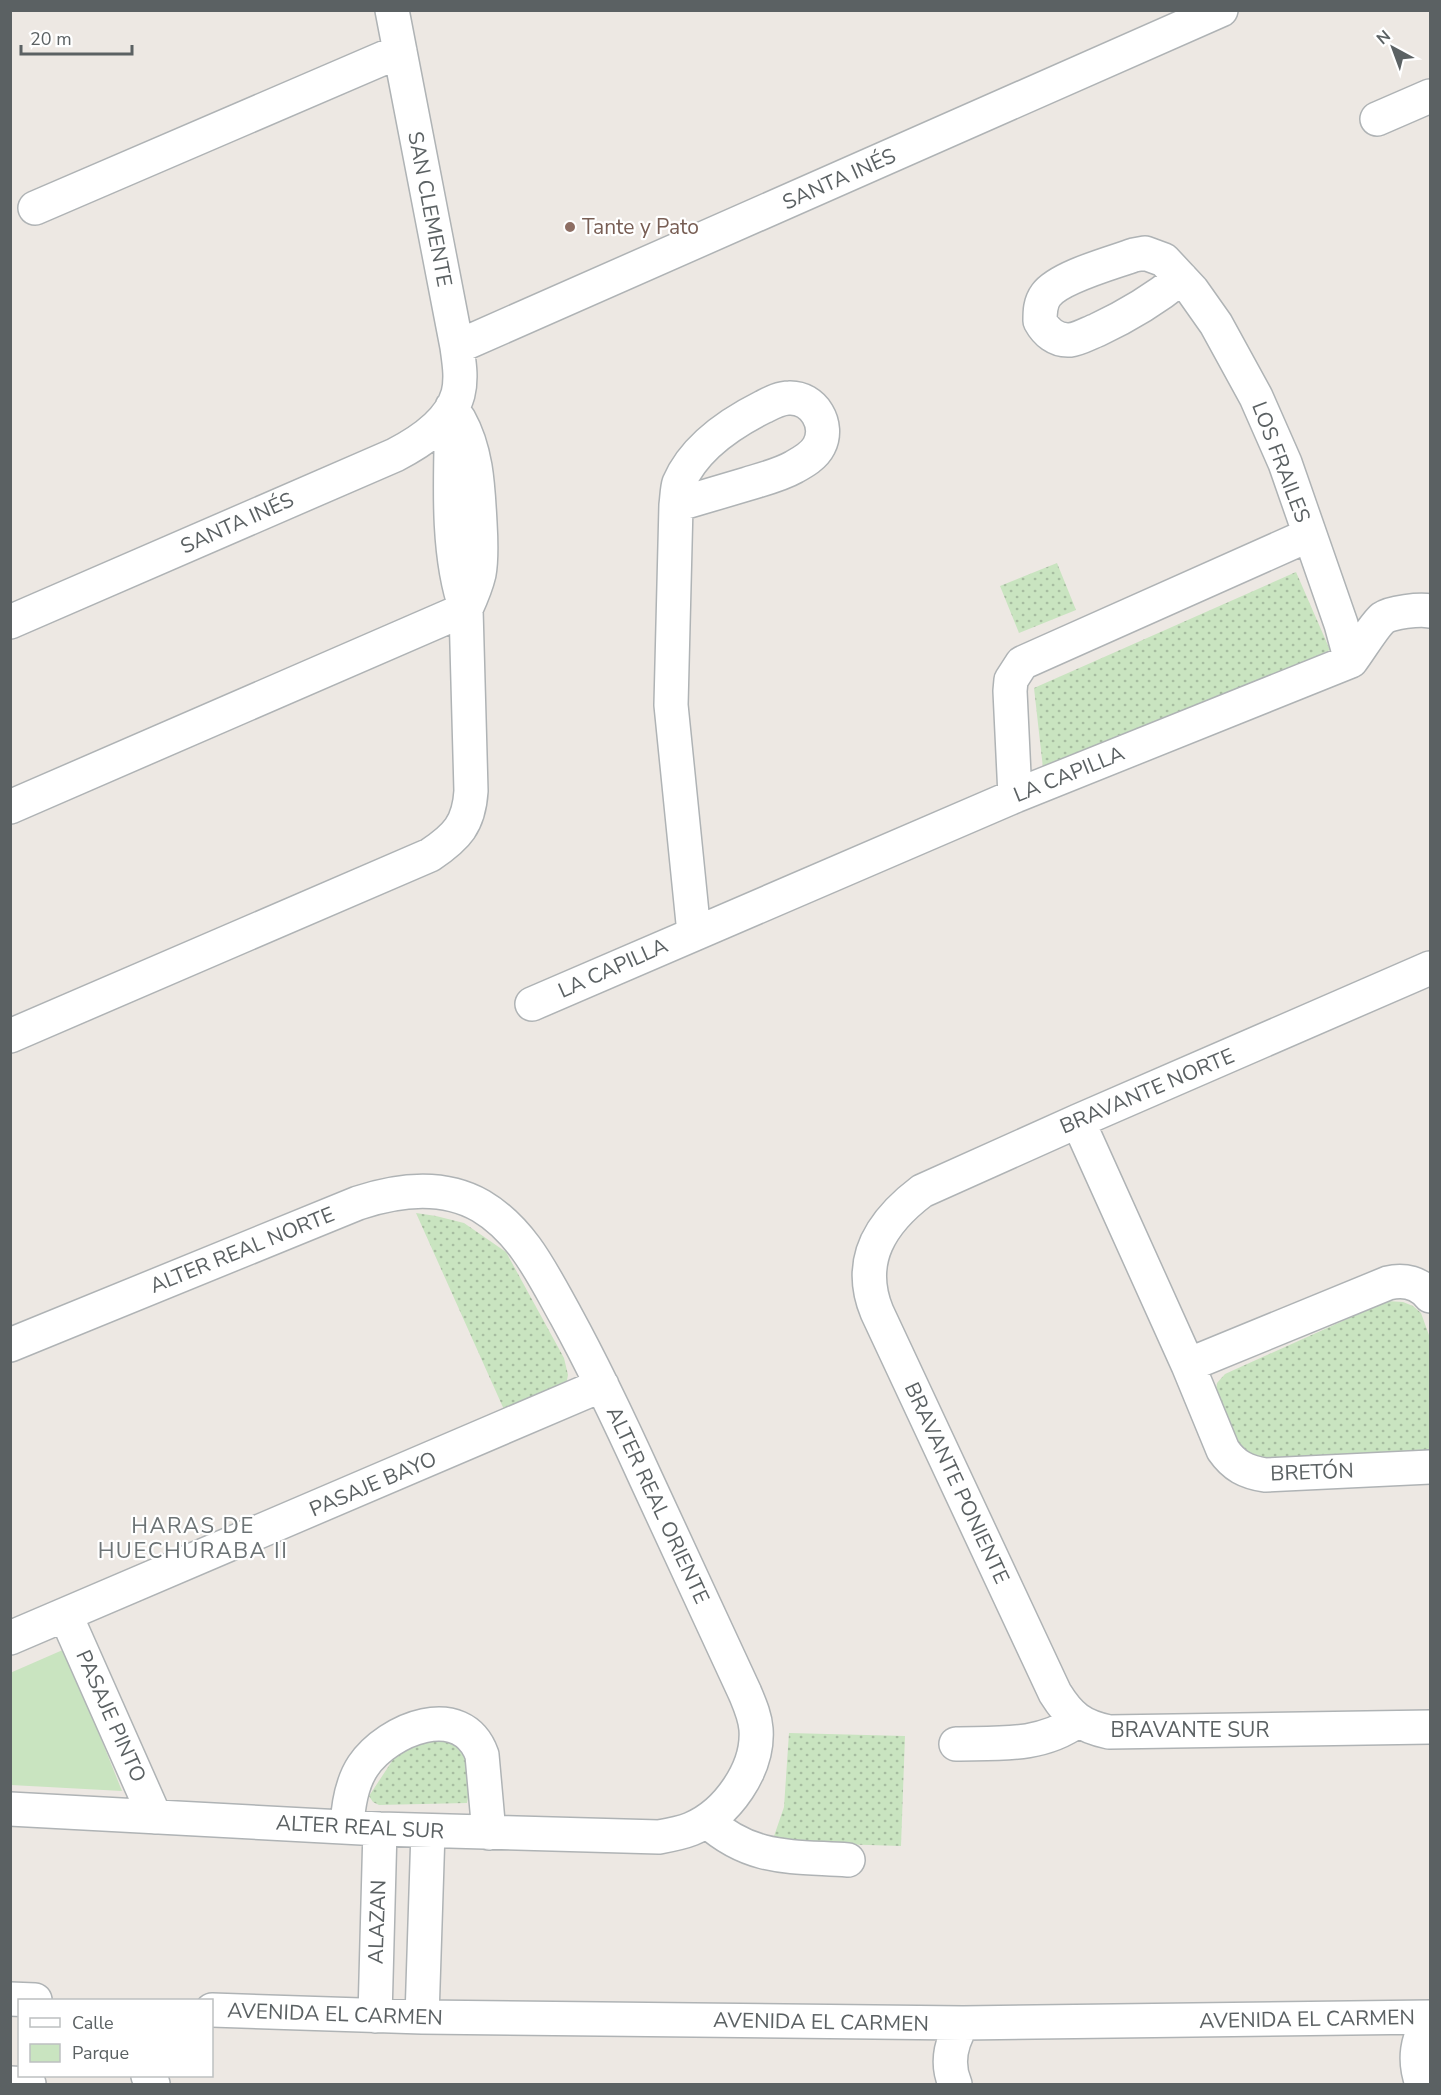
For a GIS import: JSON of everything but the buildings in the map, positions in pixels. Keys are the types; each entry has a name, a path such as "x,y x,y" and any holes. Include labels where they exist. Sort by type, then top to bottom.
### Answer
{"street":[{"name":"SAN CLEMENTE","path":"392,10 457,347 460,376 458,395 452,407"},
{"name":"SANTA INÉS","path":"457,347 1221,10"},
{"path":"35,208 400,51"},
{"path":"1377,119 1431,96"},
{"name":"LOS FRAILES","path":"1181,278 1201,301 1216,324 1274,435 1341,624 1351,661"},
{"path":"10,1036 430,855 453,838 463,826 470,810 471,791 466,609 474,592 481,550 478,492 472,451 464,429 452,407"},
{"name":"SANTA INÉS","path":"10,622 395,455 434,430 452,407"},
{"name":"LA CAPILLA","path":"676,505 671,705 694,933"},
{"path":"1015,796 1010,691 1011,680 1022,663 1309,535"},
{"path":"10,807 466,609"},
{"path":"1351,661 1384,618 1398,613 1424,609 1431,611"},
{"name":"LA CAPILLA","path":"532,1004 1015,796 1351,661"},
{"name":"BRAVANTE NORTE","path":"879,1236 905,1203 922,1191 1431,968"},
{"name":"BRETÓN","path":"1078,1121 1188,1365 1223,1450 1230,1460 1240,1468 1265,1475 1431,1467"},
{"name":"ALTER REAL NORTE","path":"10,1345 382,1195 404,1191 430,1192 458,1197 480,1205"},
{"name":"ALTER REAL ORIENTE","path":"480,1205 511,1231 527,1249 602,1384 753,1712 756,1731 748,1772 723,1807 707,1821"},
{"name":"BRAVANTE PONIENTE","path":"879,1236 869,1268 872,1298 1055,1693 1064,1708 1077,1721"},
{"path":"1188,1365 1388,1283 1398,1281 1418,1285 1431,1296"},
{"name":"PASAJE BAYO","path":"10,1638 66,1616 602,1384"},
{"name":"PASAJE PINTO","path":"66,1616 155,1816"},
{"path":"956,1744 1041,1739 1066,1729 1077,1721"},
{"name":"BRAVANTE SUR","path":"1077,1721 1093,1729 1109,1732 1431,1727"},
{"path":"347,1827 348,1805 355,1784 363,1767 375,1752 385,1742 398,1735 416,1729 447,1724 459,1726 470,1733 478,1743 482,1755 489,1833"},
{"name":"ALTER REAL SUR","path":"10,1809 380,1829 659,1837 692,1829 707,1821"},
{"path":"707,1821 722,1834 752,1850 779,1856 848,1860"},
{"name":"ALAZAN","path":"375,2016 380,1829"},
{"path":"422,2017 428,1831"},
{"name":"AVENIDA EL CARMEN","path":"213,2010 422,2017 963,2023 1430,2017"},
{"path":"1422,2085 1417,2072 1416,2056 1418,2043 1430,2017"},
{"path":"955,2085 950,2063 951,2049 955,2036 963,2023"},
{"path":"10,2083 29,2085"}],"green space":[{"path":"1057,563 1076,610 1019,633 1000,586"},
{"path":"1296,572 1330,650 1044,777 1034,688"},
{"path":"416,1213 464,1223 506,1252 564,1358 568,1375 566,1385 506,1414"},
{"path":"1387,1301 1403,1302 1413,1306 1421,1313 1430,1338 1430,1451 1268,1465 1240,1450 1216,1390 1217,1383 1225,1374"},
{"path":"65,1649 122,1791 11,1785 10,1673"},
{"path":"789,1733 905,1736 901,1846 772,1842 784,1807"},
{"path":"423,1738 452,1740 459,1743 465,1750 470,1767 467,1803 379,1805 373,1802 369,1796 398,1752"}],"place":[{"name":"Tante y Pato","path":"570,227"}],"district":[{"name":"HARAS DE HUECHURABA II","path":"193,1538"}]}
